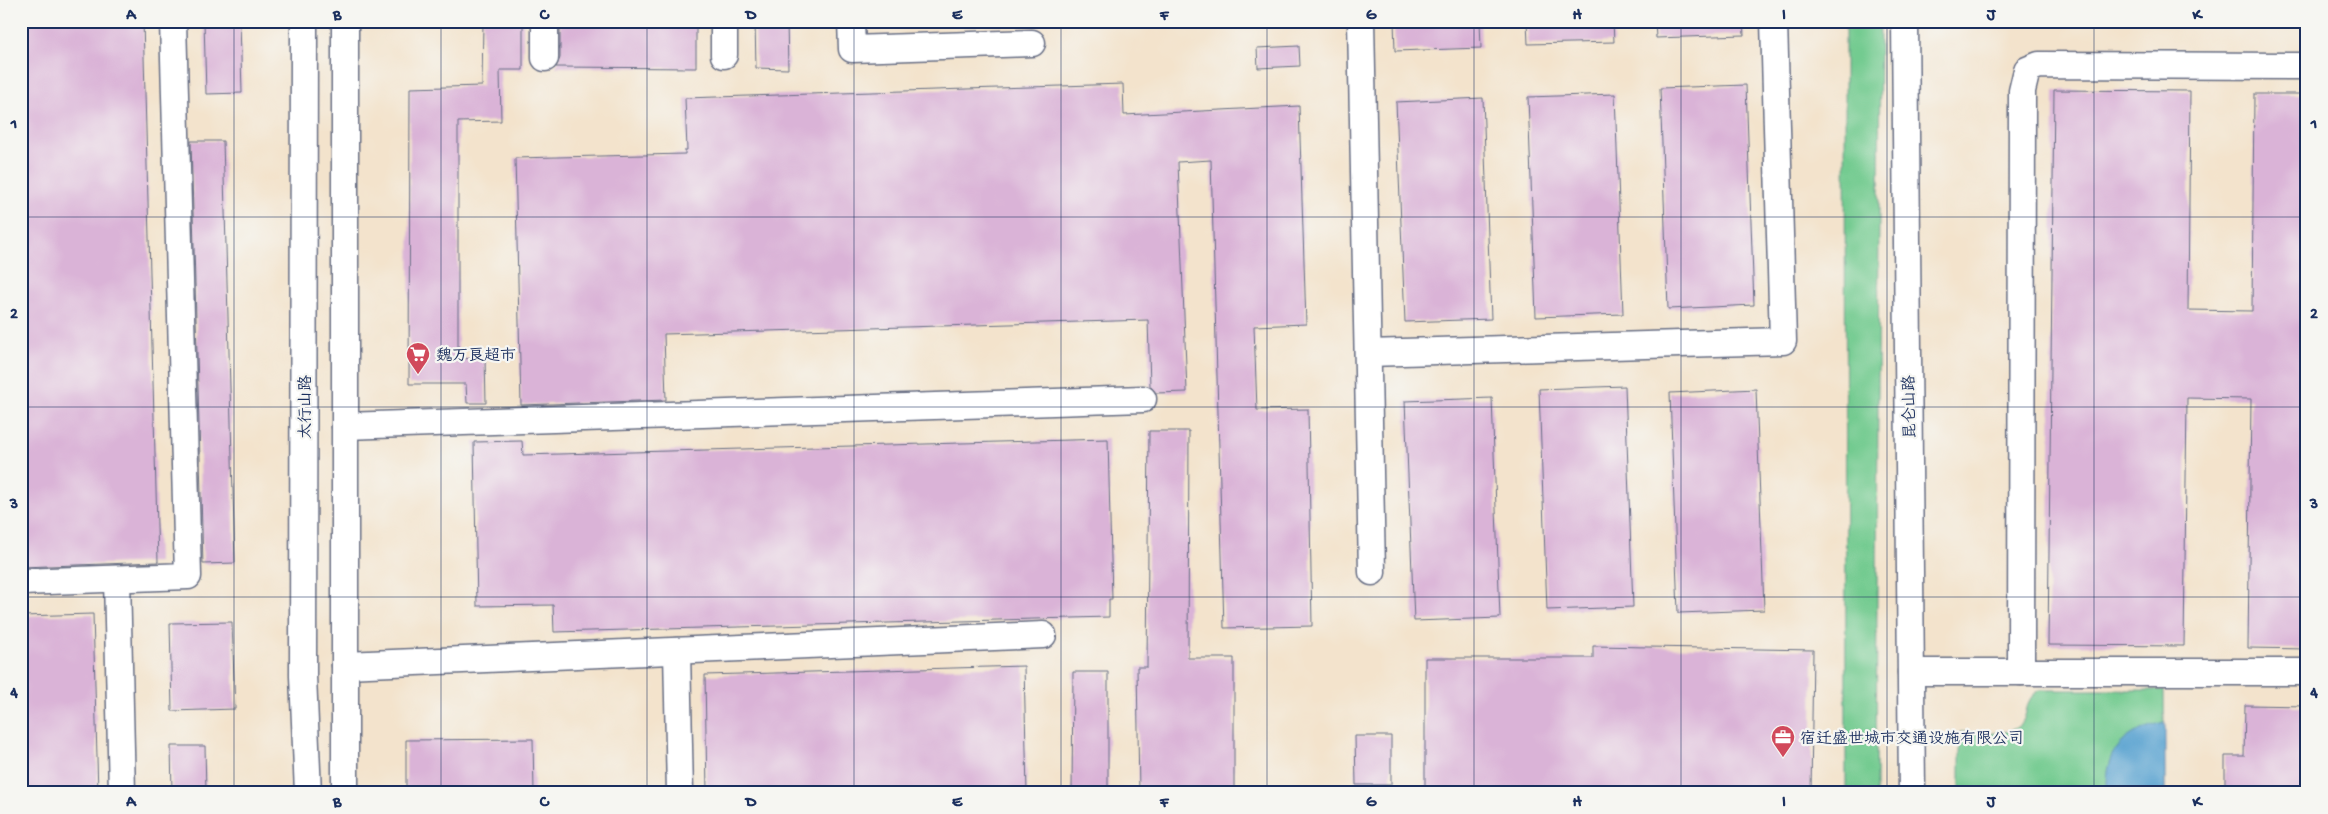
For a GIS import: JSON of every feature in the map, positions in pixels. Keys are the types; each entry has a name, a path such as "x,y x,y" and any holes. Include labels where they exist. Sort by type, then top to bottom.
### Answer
{"street":[{"path":"21,582 188,576 173,21"},
{"name":"太行山路","path":"304,21 303,676 308,793"},
{"path":"345,21 345,793"},
{"path":"545,21 545,58"},
{"path":"724,21 724,55"},
{"path":"851,21 852,49 1032,43"},
{"path":"1360,21 1372,572"},
{"path":"1368,353 1783,341 1774,21"},
{"name":"昆仑山路","path":"1905,21 1912,793"},
{"path":"2021,672 2022,91 2027,70 2039,65 2307,66"},
{"path":"345,426 1143,399"},
{"path":"117,579 122,793"},
{"path":"345,665 1044,635"},
{"path":"677,651 680,793"},
{"path":"1911,672 2307,672"}],"green space":[{"path":"1845,21 1880,21 1876,793 1846,793"},
{"path":"2040,690 2164,690 2165,793 1960,793 1960,732 1997,733 2015,729 2021,724 2031,698"}],"water":[{"path":"2165,722 2165,793 2107,793 2109,765 2120,745 2138,731"}],"building":[{"path":"21,21 143,21 158,562 21,567"},
{"path":"204,21 240,21 242,93 206,94"},
{"path":"483,21 523,21 523,70 500,70 501,121 458,122 458,359 485,358 486,403 467,403 466,384 409,384 410,88 482,86"},
{"path":"560,21 696,21 696,68 556,67 560,58"},
{"path":"755,21 787,21 788,69 756,68"},
{"path":"1394,21 1480,21 1481,48 1395,51"},
{"path":"1527,21 1613,21 1614,42 1528,44"},
{"path":"1655,21 1743,21 1744,35 1656,38"},
{"path":"1299,46 1300,66 1258,68 1257,48"},
{"path":"1123,84 1124,115 1299,106 1306,324 1254,326 1257,410 1308,409 1312,626 1224,628 1211,160 1178,162 1187,392 1156,393 1150,386 1148,320 664,334 666,400 521,405 515,158 685,154 685,150 687,150 685,98"},
{"path":"1746,85 1754,305 1668,309 1660,88"},
{"path":"2054,90 2190,91 2188,310 2252,311 2254,94 2307,94 2307,649 2248,648 2251,399 2187,398 2184,646 2048,645"},
{"path":"1615,94 1623,314 1536,317 1528,97"},
{"path":"1483,98 1491,319 1405,322 1396,102"},
{"path":"191,141 223,141 235,563 203,564"},
{"path":"1625,386 1633,607 1547,610 1539,389"},
{"path":"1756,389 1764,610 1678,613 1670,393"},
{"path":"1492,398 1500,618 1414,621 1405,401"},
{"path":"1149,431 1189,431 1188,658 1234,658 1234,793 1139,793 1137,667 1147,667"},
{"path":"1108,439 1112,599 1109,599 1109,617 554,632 553,605 477,606 474,442 522,441 523,455"},
{"path":"93,614 98,793 21,793 21,616"},
{"path":"232,622 235,709 172,711 170,623"},
{"path":"1593,646 1813,650 1811,793 1425,793 1425,658 1593,658"},
{"path":"1024,666 1027,793 707,793 705,675"},
{"path":"1073,672 1108,672 1108,793 1072,793"},
{"path":"2245,705 2307,706 2307,793 2225,793 2225,756 2244,756"},
{"path":"1355,736 1391,736 1391,785 1356,785"},
{"path":"533,739 534,793 406,793 406,740"},
{"path":"171,746 205,746 206,793 172,793"}],"place":[{"name":"魏万良超市","path":"418,375"},
{"name":"宿迁盛世城市交通设施有限公司","path":"1783,758"}]}
